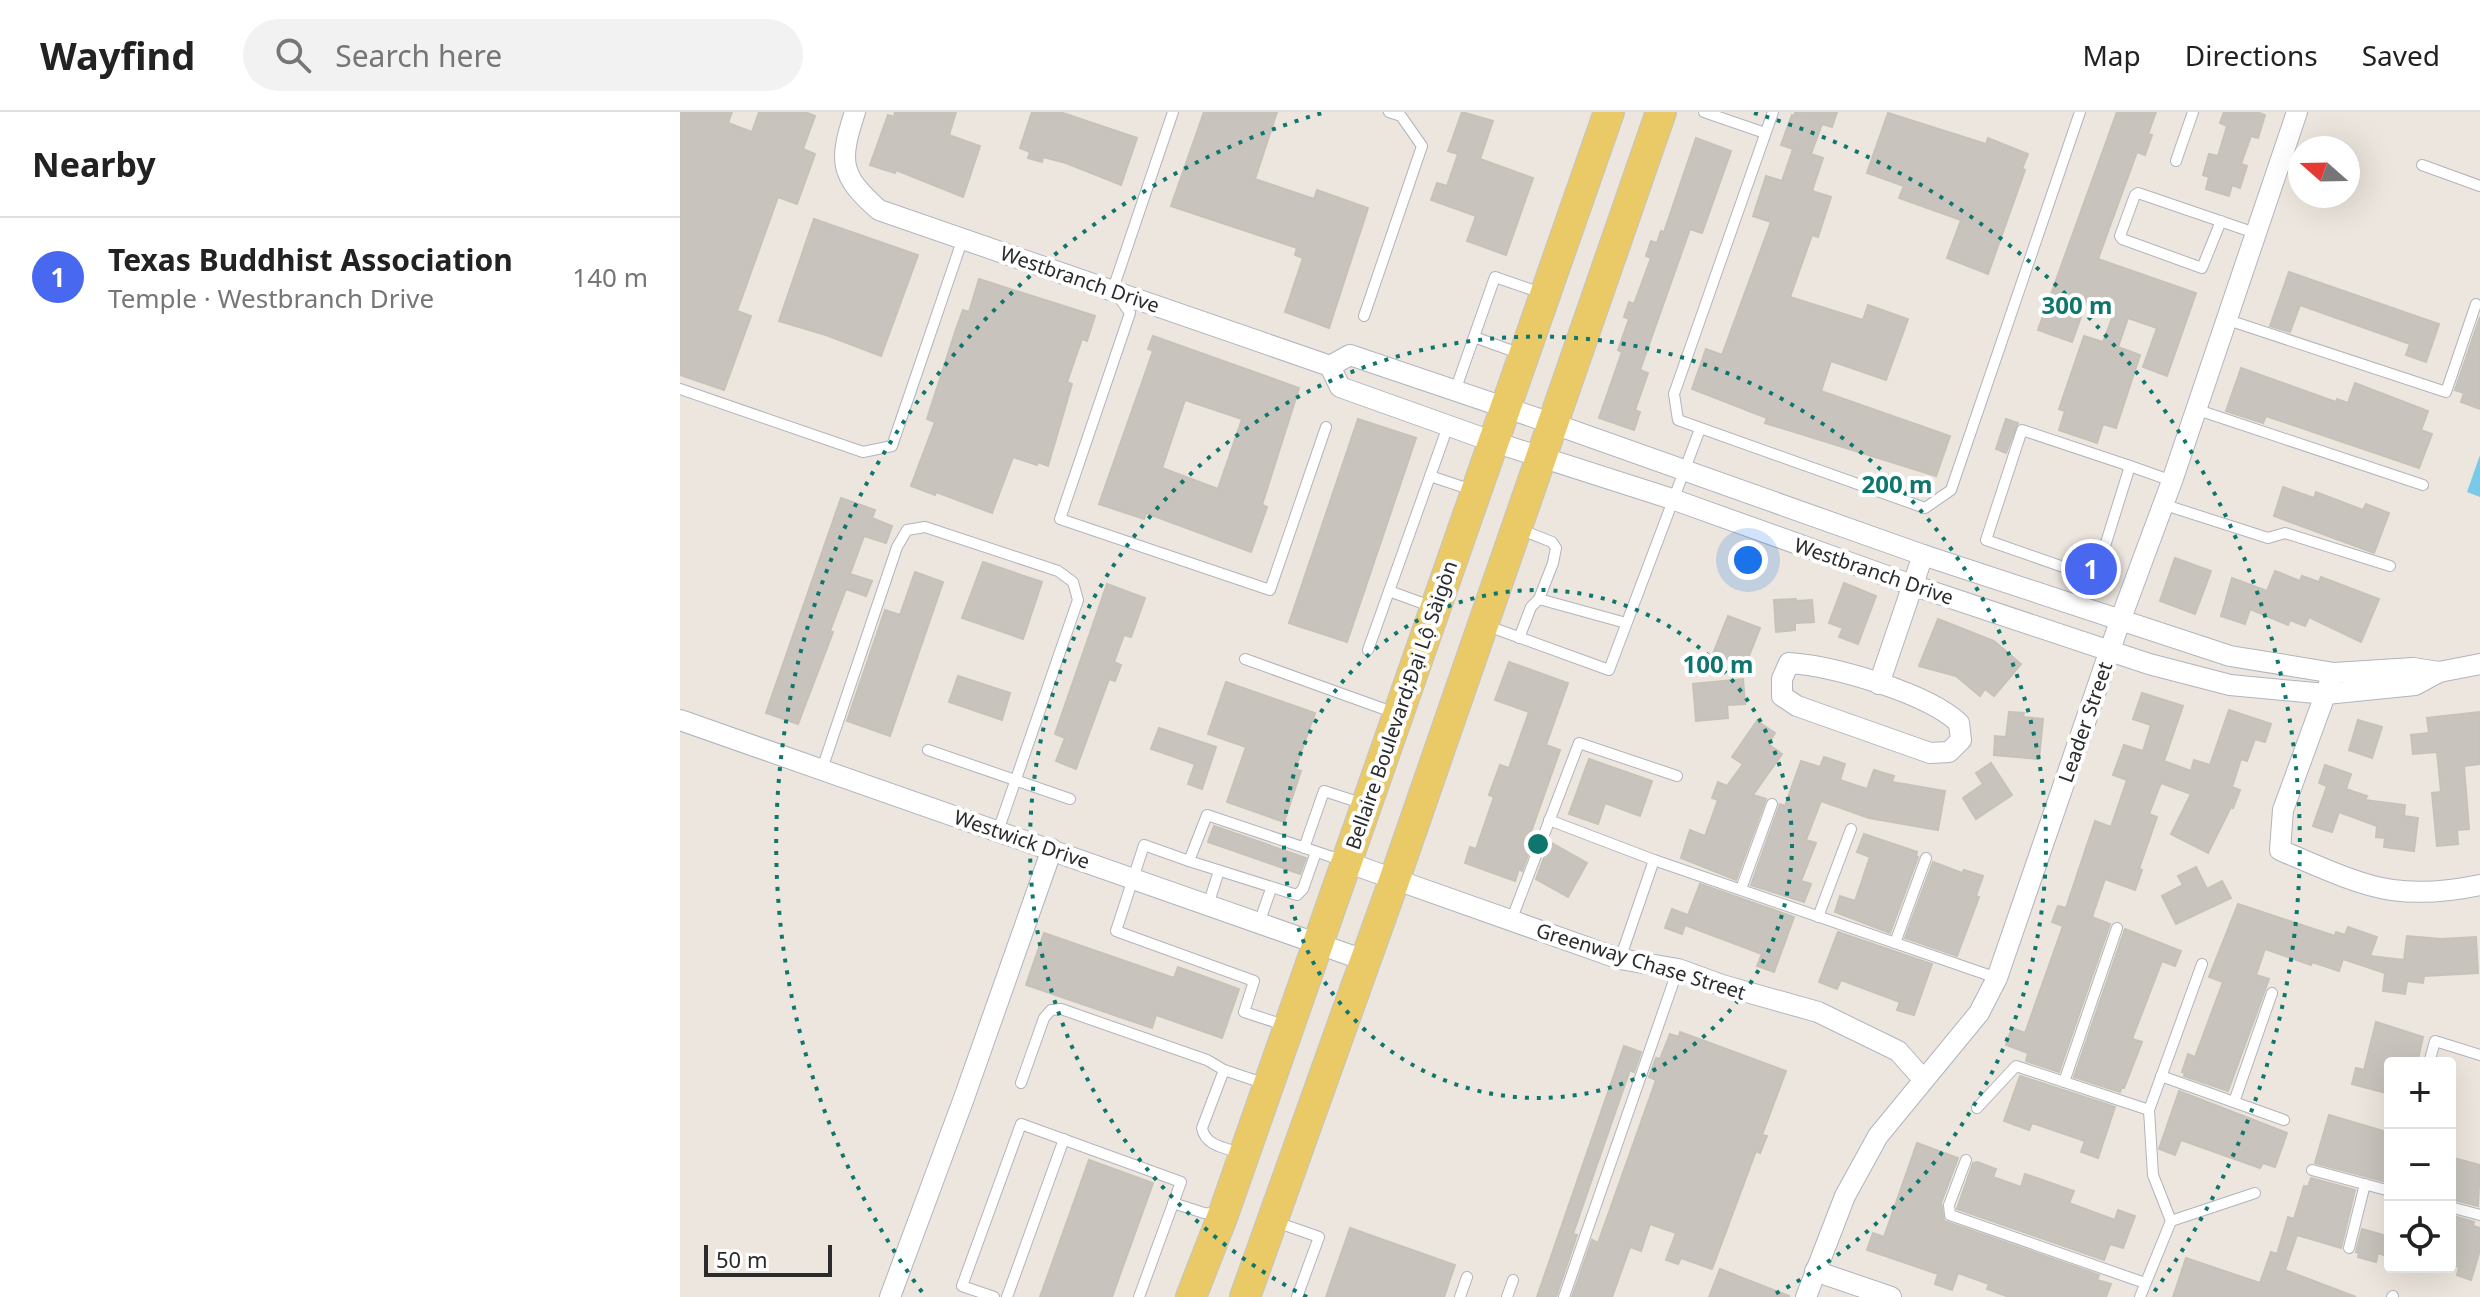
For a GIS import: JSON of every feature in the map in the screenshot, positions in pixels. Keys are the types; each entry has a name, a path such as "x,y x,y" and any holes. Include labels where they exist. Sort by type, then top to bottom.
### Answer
{"main road":[{"name":"Bellaire Boulevard;Đại Lộ Sàigòn","path":"1191,1297 1223,1215 1609,112"},
{"path":"1245,1297 1543,457 1661,112"},
{"path":"1435,608 1483,624"},
{"path":"1223,1215 1272,1227"}],"street":[{"name":"Westbranch Drive","path":"855,112 844,145 847,171 857,191 879,210 1330,366 1340,387 1494,442 1672,499 1912,585 2149,664 2230,685 2326,694 2415,685 2439,672 2480,664"},
{"name":"Leader Street","path":"1806,1297 1845,1196 1878,1136 1979,1013 1997,978 2120,621 2172,481 2297,112"},
{"name":"Westbranch Drive","path":"1330,366 1350,355 1923,555 2230,656 2334,673 2413,668 2439,672"},
{"path":"1879,684 1923,555"},
{"path":"1789,663 1810,665 1879,684 1946,711 1959,723 1961,740 1949,752 1930,753 1797,706 1782,696 1782,679 1789,663"},
{"path":"2334,673 2283,810 2280,850 2327,870 2391,890 2452,891 2480,885"},
{"name":"Westwick Drive","path":"680,720 1364,960"},
{"path":"890,1297 1052,849"},
{"name":"Greenway Chase Street","path":"1346,862 1620,959 1678,969 1818,1012 1898,1051 1923,1079"},
{"path":"1815,1271 1891,1297"}],"lane":[{"path":"1173,112 1113,289 1130,313 1060,519 1270,590 1326,427"},
{"path":"1364,316 1422,146 1401,116 1389,112"},
{"path":"1704,112 1765,133"},
{"path":"1773,112 1674,394 1678,420 1925,508 1951,490 2080,112"},
{"path":"2176,161 2193,112"},
{"path":"2422,165 2480,186"},
{"path":"2221,221 2202,268 2120,236 2138,193 2221,221 2255,233"},
{"path":"680,389 863,452 892,446 963,238"},
{"path":"1455,391 1495,277 1546,294"},
{"path":"2225,319 2446,392 2476,304"},
{"path":"1474,337 1524,356"},
{"path":"2195,409 2423,485"},
{"path":"1368,650 1448,426"},
{"path":"1483,624 1609,670 1700,429"},
{"path":"2130,466 2095,578 1986,540 2022,430 2130,466 2172,481"},
{"path":"1430,476 1477,492"},
{"path":"2162,504 2268,538 2285,533 2390,566"},
{"path":"822,769 897,547 907,530 919,526 1058,571 1076,587 1078,600 998,831"},
{"path":"1517,529 1552,542 1556,548 1539,599 1531,607 1519,638"},
{"path":"1389,591 1435,608"},
{"path":"1539,599 1626,623"},
{"path":"1245,659 1397,714"},
{"path":"1511,921 1579,743 1677,776"},
{"path":"928,750 1070,799"},
{"path":"1304,848 1324,791 1366,805"},
{"path":"1741,889 1772,804"},
{"path":"1189,861 1207,815 1346,862"},
{"path":"1549,820 1654,860 1997,978"},
{"path":"1818,917 1851,829"},
{"path":"1289,1026 1244,1012 1254,981 1116,931 1144,845 1291,895 1300,893 1316,852"},
{"path":"1895,943 1926,858"},
{"path":"1620,959 1654,860"},
{"path":"1208,905 1219,871"},
{"path":"1259,923 1271,889"},
{"path":"2064,1082 2117,928"},
{"path":"2140,1297 2171,1221 2153,1175 2149,1110 2202,964"},
{"path":"1564,1297 1678,969"},
{"path":"2234,1102 2272,993"},
{"path":"1021,1083 1044,1018 1051,1010 1061,1009 1207,1060 1224,1070 1268,1085"},
{"path":"2431,1057 2435,1041 2480,1055"},
{"path":"1977,1108 2016,1066 2149,1110"},
{"path":"1224,1070 1202,1128 1203,1136 1210,1142 1244,1154"},
{"path":"2161,1076 2284,1120"},
{"path":"994,1297 962,1286 1021,1124 1181,1182 1139,1297"},
{"path":"1007,1297 1064,1139"},
{"path":"1966,1160 1949,1205 1950,1215 2145,1283"},
{"path":"2312,1170 2384,1189"},
{"path":"2349,1248 2365,1184"},
{"path":"2171,1221 2255,1193"},
{"path":"1173,1203 1204,1213 1223,1215"},
{"path":"2456,1209 2480,1215"},
{"path":"1272,1227 1319,1237 1297,1297"},
{"path":"1460,1297 1467,1277"},
{"path":"1507,1297 1513,1280"}],"water":[{"path":"2480,455 2480,497 2467,492"}],"building":[{"path":"680,112 732,112 728,123 752,132 759,112 805,112 815,116 803,149 815,154 797,204 778,197 737,311 751,316 724,390 680,375"},
{"path":"895,112 956,112 949,135 980,146 963,197 896,170 895,173 870,165 888,115 894,117"},
{"path":"1032,112 1060,112 1137,138 1121,185 1066,163 1043,157 1042,162 1028,158 1030,152 1020,148"},
{"path":"1204,112 1277,112 1255,179 1314,199 1317,190 1368,208 1329,328 1285,312 1303,258 1295,255 1297,248 1171,206"},
{"path":"1462,112 1493,121 1480,159 1533,178 1506,255 1467,241 1476,216 1431,200 1437,183 1447,186 1458,154 1448,151"},
{"path":"1795,112 1837,112 1832,127 1822,124 1811,154 1823,158 1812,191 1831,197 1818,237 1812,235 1790,297 1863,320 1868,305 1908,319 1886,380 1831,361 1821,391 1950,436 1936,476 1765,423 1767,418 1692,389 1706,349 1722,355 1771,222 1753,216 1766,176 1782,181 1793,149 1781,145 1792,115 1803,117"},
{"path":"2117,112 2156,112 2145,155 2137,152 2098,259 2196,293 2167,376 2143,367 2157,328 2128,318 2118,347 2140,355 2116,428 2103,424 2097,443 2059,430 2065,411 2059,409 2084,336 2103,342 2114,313 2086,303 2072,342 2038,330"},
{"path":"2224,112 2257,112 2265,115 2258,138 2251,136 2241,164 2247,166 2240,188 2232,185 2229,196 2206,189 2209,177 2203,175 2209,154 2218,156 2227,126 2220,123"},
{"path":"1888,113 1986,144 1988,138 2028,154 1988,274 1947,258 1961,220 1899,198 1904,186 1867,173"},
{"path":"1696,138 1731,151 1702,233 1690,229 1640,370 1648,373 1635,410 1640,412 1634,430 1599,418 1622,352 1618,350 1629,319 1624,317 1629,302 1634,304 1651,258 1646,256 1651,241 1657,243 1661,231 1664,232"},
{"path":"814,219 918,255 881,356 779,321"},
{"path":"2289,272 2439,324 2426,362 2406,355 2410,344 2300,305 2290,332 2270,326"},
{"path":"979,279 1095,316 1087,341 1082,339 1067,382 1072,384 1048,466 1013,457 992,513 911,486 935,422 927,419 956,329 963,310 969,312"},
{"path":"2480,317 2480,409 2461,402 2464,393 2455,390"},
{"path":"1153,336 1299,388 1262,505 1267,507 1251,552 1146,513 1144,519 1099,504 1153,351 1148,349","holes":["1185,400 1242,419 1218,489 1162,468"]},
{"path":"2241,368 2336,402 2337,399 2348,403 2355,383 2428,411 2421,430 2432,434 2419,468 2266,416 2263,423 2226,411"},
{"path":"1358,419 1416,438 1347,642 1289,623"},
{"path":"2006,419 2018,423 2006,453 1996,449"},
{"path":"2283,487 2314,498 2316,492 2363,510 2366,504 2389,513 2374,553 2274,516"},
{"path":"841,498 875,510 872,518 892,526 886,543 864,536 850,574 872,581 866,596 846,589 798,724 766,713"},
{"path":"2175,558 2211,571 2195,614 2160,601"},
{"path":"983,562 1042,582 1023,639 962,618"},
{"path":"2275,571 2300,581 2302,576 2319,582 2321,577 2379,599 2361,642 2309,617 2305,626 2290,620 2288,625 2250,609 2245,624 2221,616 2232,578 2267,591"},
{"path":"915,572 943,582 890,736 847,721 885,610 900,615"},
{"path":"1844,583 1876,596 1858,644 1839,637 1843,628 1829,623"},
{"path":"1107,584 1145,598 1131,637 1124,635 1114,662 1121,665 1115,681 1109,679 1076,769 1056,761 1065,738 1055,734"},
{"path":"1774,600 1812,600 1814,622 1795,623 1795,630 1776,632"},
{"path":"1728,616 1760,628 1745,666 1713,654"},
{"path":"1938,619 1994,641 2021,664 1994,696 1985,689 1980,696 1956,676 1919,666"},
{"path":"1509,662 1568,683 1546,745 1560,750 1531,832 1536,834 1515,881 1465,863 1470,847 1476,849 1494,797 1489,795 1500,765 1509,768 1529,712 1495,700"},
{"path":"958,676 1010,693 1002,720 949,702"},
{"path":"1743,679 1745,704 1727,705 1728,718 1696,721 1693,684"},
{"path":"1226,682 1315,713 1295,769 1301,771 1284,822 1227,802 1246,747 1208,734"},
{"path":"2142,693 2183,706 2164,761 2191,771 2194,760 2210,765 2229,710 2271,724 2265,742 2255,739 2247,761 2241,759 2232,787 2240,790 2208,853 2171,834 2191,794 2161,783 2149,814 2157,817 2135,890 2105,879 2092,917 2110,924 2059,1072 2026,1061 2028,1053 2006,1045 2012,1028 2025,1033 2063,926 2052,922 2058,906 2066,908 2095,821 2111,827 2127,780 2113,775 2124,745 2143,751 2151,725 2133,719"},
{"path":"2009,712 2043,719 2039,759 1994,755 1995,736 2006,737"},
{"path":"2480,712 2480,764 2464,766 2469,829 2457,830 2458,844 2437,846 2432,793 2441,792 2437,752 2413,754 2411,735 2429,733 2427,718"},
{"path":"2358,720 2382,727 2372,758 2349,750"},
{"path":"1757,721 1775,733 1768,744 1782,754 1753,795 1766,799 1736,880 1681,858 1690,830 1705,836 1718,800 1712,798 1718,782 1727,786 1743,764 1732,757"},
{"path":"1159,728 1216,747 1202,789 1188,784 1195,764 1151,749"},
{"path":"1824,757 1845,764 1840,780 1867,789 1874,770 1894,776 1892,782 1945,791 1938,830 1869,818 1821,801 1806,840 1816,843 1801,881 1811,884 1804,902 1751,885 1780,804 1785,806 1801,761 1820,767"},
{"path":"1589,759 1652,781 1640,816 1605,803 1598,824 1569,814"},
{"path":"1991,763 2012,795 1976,819 1963,798 1983,784 1976,773"},
{"path":"2325,765 2351,774 2346,789 2367,796 2365,800 2405,805 2404,816 2418,818 2414,851 2384,847 2385,838 2376,837 2377,826 2339,812 2332,832 2313,826 2327,786 2319,783"},
{"path":"1214,826 1306,858 1300,874 1208,842"},
{"path":"1864,834 1917,852 1918,857 1890,933 1835,912 1840,896 1855,901 1870,857 1857,852"},
{"path":"1550,842 1587,863 1568,897 1536,879"},
{"path":"1933,862 1962,873 1964,870 1983,876 1976,896 1979,897 1957,956 1905,938"},
{"path":"2196,867 2207,889 2222,881 2231,898 2176,924 2162,896 2183,885 2178,876"},
{"path":"1700,884 1794,917 1774,972 1757,966 1762,954 1685,925 1682,934 1665,928 1672,909 1688,915"},
{"path":"2238,904 2335,936 2336,932 2345,935 2348,927 2377,937 2370,956 2404,960 2407,936 2441,939 2476,937 2478,973 2424,976 2423,983 2407,981 2405,994 2383,991 2385,973 2343,959 2339,971 2265,949 2256,975 2269,979 2228,1091 2184,1076 2182,1072 2188,1054 2195,1057 2223,982 2209,977"},
{"path":"2125,929 2181,951 2175,966 2162,961 2132,1039 2142,1042 2120,1092 2074,1077"},
{"path":"1838,932 1932,964 1914,1015 1897,1010 1900,1002 1841,980 1837,989 1819,982"},
{"path":"1044,933 1174,978 1178,967 1239,989 1222,1038 1156,1015 1152,1028 1026,985"},
{"path":"2376,1022 2423,1037 2418,1057 2384,1057 2384,1092 2352,1084 2356,1068 2364,1070"},
{"path":"1680,1032 1786,1071 1762,1135 1767,1136 1760,1153 1756,1151 1712,1269 1681,1258 1678,1264 1666,1260 1676,1233 1650,1224 1641,1251 1630,1247 1612,1297 1572,1297 1592,1240 1598,1243 1656,1080 1649,1077 1656,1058 1660,1059 1670,1034 1679,1037"},
{"path":"1624,1046 1641,1052 1634,1072 1630,1070 1593,1176 1556,1297 1537,1297"},
{"path":"2020,1076 2115,1107 2098,1158 2081,1152 2085,1141 2032,1123 2029,1130 2004,1121"},
{"path":"2179,1091 2287,1133 2275,1167 2263,1163 2260,1168 2181,1140 2175,1155 2159,1149"},
{"path":"2329,1115 2384,1131 2384,1181 2315,1163"},
{"path":"1917,1143 1958,1158 1941,1203 1944,1221 2099,1275 2097,1280 2111,1284 2106,1297 2009,1297 1987,1289 1989,1284 1958,1273 1952,1290 1935,1284 1938,1274 1867,1250 1873,1233 1884,1237"},
{"path":"2456,1159 2480,1165 2478,1206 2456,1200"},
{"path":"1089,1160 1153,1183 1112,1297 1040,1297"},
{"path":"1973,1163 1996,1169 1993,1177 2021,1187 2025,1174 2074,1191 2069,1203 2115,1220 2118,1210 2135,1216 2123,1248 2110,1244 2104,1260 1957,1209"},
{"path":"2311,1178 2355,1190 2341,1248 2297,1235 2285,1270 2356,1297 2173,1297 2186,1258 2260,1283 2271,1252 2277,1254 2288,1217 2294,1219 2304,1186 2308,1187"},
{"path":"2456,1217 2474,1222 2473,1226 2480,1228 2480,1250 2471,1280 2457,1275 2459,1267 2456,1266"},
{"path":"1350,1228 1455,1265 1444,1297 1326,1297"},
{"path":"2362,1229 2384,1235 2384,1255 2378,1253 2376,1262 2358,1257 2359,1253 2356,1252"},
{"path":"1720,1269 1789,1296 1789,1297 1709,1297"}],"place":[{"name":"Texas Buddhist Association","path":"2091,569"}]}
